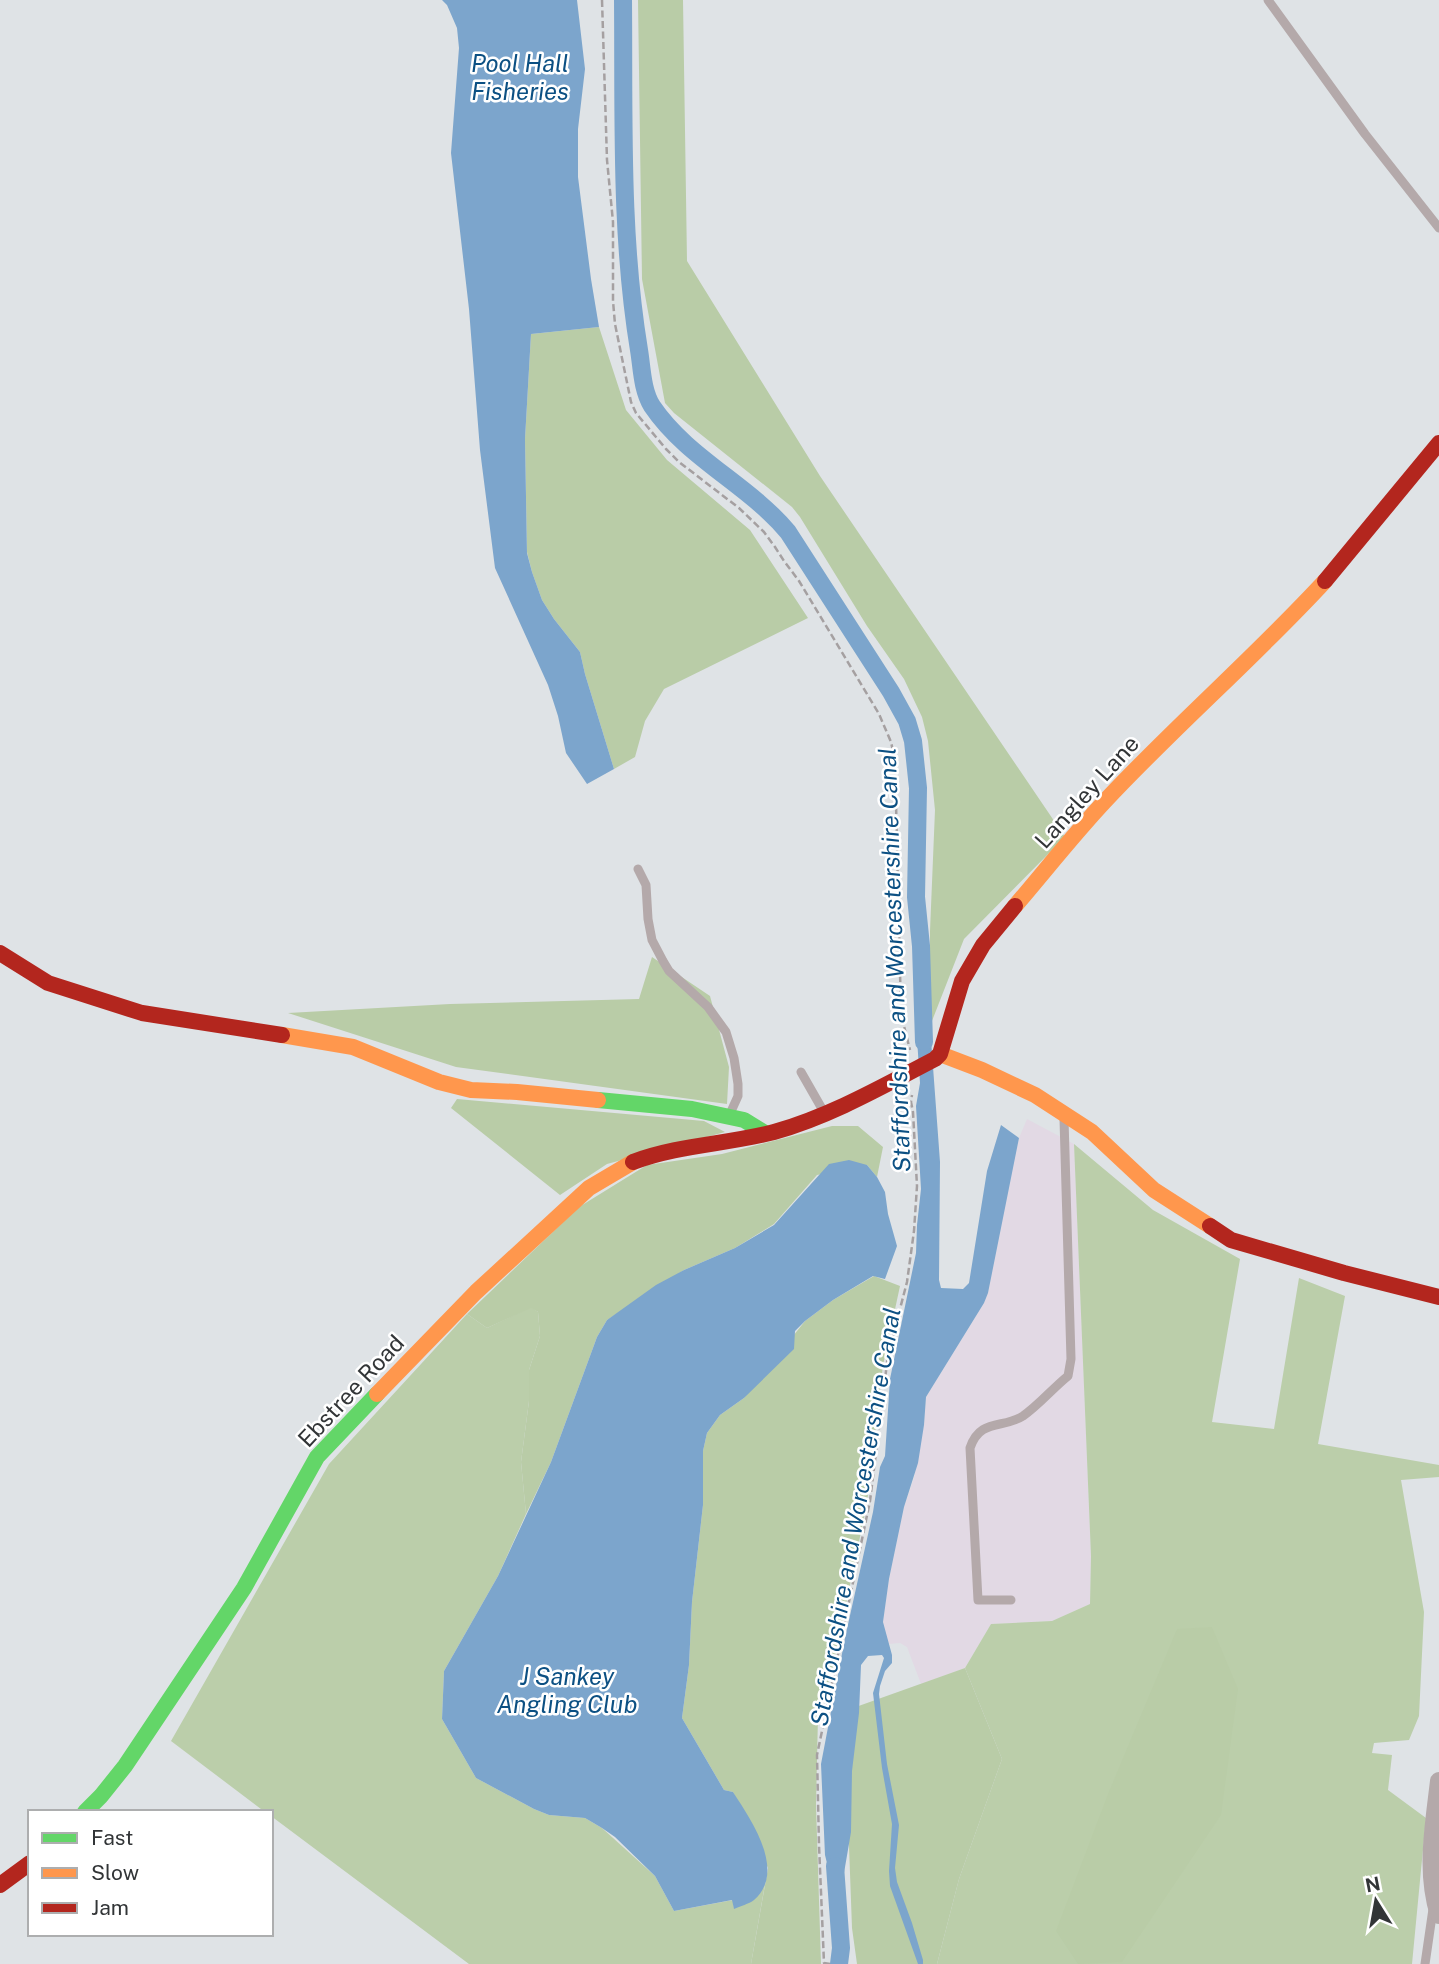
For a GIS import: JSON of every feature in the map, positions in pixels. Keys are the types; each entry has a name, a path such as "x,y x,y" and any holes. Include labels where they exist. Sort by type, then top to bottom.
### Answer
{"street":[{"name":"Langley Lane","path":"938,1057 962,981 1000,923 1105,801 1282,626 1340,564 1439,443"},
{"path":"0,953 48,984 142,1013 353,1047 439,1082 471,1090 692,1109 744,1121 765,1133 802,1124 825,1114 938,1057 982,1070 1035,1095 1092,1132 1154,1190 1231,1240 1439,1297"},
{"name":"Ebstree Road","path":"87,1810 125,1766 244,1588 317,1457 476,1292 589,1188 634,1161 765,1133"},
{"path":"1437,1908 1431,1855 1439,1780"},
{"path":"0,1885 28,1864"}],"lane":[{"path":"1268,0 1365,134 1439,228"},
{"path":"638,869 646,885 652,940 663,961 669,971 708,1007 726,1032 738,1084 738,1096 729,1117"},
{"path":"802,1072 825,1114"},
{"path":"1011,1600 978,1600 970,1448 974,1436 986,1428 1021,1418 1068,1376 1071,1359 1064,1114"},
{"path":"1425,1964 1437,1908"}],"path":[{"path":"602,0 607,160 613,222 613,301 631,402 636,413 680,462 764,531 799,581 887,731 895,760 901,1014 911,1053"},
{"path":"830,1964 824,1963 817,1755 870,1501 888,1355 906,1282 914,1231 917,1186 911,1102 913,1091"}],"shaded area":[{"path":"1027,1119 1074,1144 1091,1556 1090,1604 1052,1621 991,1624 965,1668 921,1684 907,1647 900,1643 889,1644 883,1622 889,1579 904,1507 914,1478 924,1425 926,1397 988,1293 1019,1138"}],"green space":[{"path":"638,0 683,0 687,261 820,476 1065,837 964,939 930,1026 930,931 935,810 928,741 922,717 904,679 792,507 665,403 642,279"},
{"path":"599,327 626,410 667,460 750,530 808,618 664,689 645,721 635,757 614,769 580,652 542,600 527,552 525,439 531,334"},
{"path":"652,957 710,996 729,1067 727,1104 456,1067 288,1013 450,1004 639,999"},
{"path":"457,1099 704,1121 725,1132 607,1164 560,1195 451,1108"},
{"path":"832,1126 858,1126 883,1147 877,1177 867,1165 817,1175 774,1224 735,1248 684,1270 607,1320 597,1337 551,1462 526,1514 521,1462 529,1401 529,1370 540,1336 538,1312 531,1308 487,1328 467,1314 579,1207 647,1165 722,1154"},
{"path":"1074,1144 1153,1210 1240,1259 1212,1422 1274,1429 1299,1278 1345,1296 1318,1444 1439,1465 1439,1477 1401,1480 1424,1612 1419,1716 1409,1740 1374,1743 1372,1753 1392,1755 1388,1790 1426,1818 1412,1964 937,1964 959,1879 1002,1759 965,1668 991,1624 1052,1621 1090,1604 1091,1556"},
{"path":"874,1276 900,1286 883,1365 867,1503 833,1667 818,1716 816,1805 821,1964 751,1964 768,1868 733,1792 724,1790 682,1718 703,1505 703,1451 707,1433 720,1415 744,1398 805,1321 833,1300"},
{"path":"531,1307 538,1312 540,1336 529,1370 529,1401 521,1462 526,1514 498,1576 444,1671 442,1719 476,1778 549,1815 585,1818 602,1828 655,1876 674,1911 733,1900 734,1908 753,1900 765,1884 751,1964 469,1964 273,1817 273,1810 262,1810 171,1741 329,1464 467,1314 487,1328"},
{"path":"1212,1627 1238,1689 1221,1815 1122,1962 1078,1964 1056,1931 1108,1794 1177,1629"},
{"path":"965,1668 1002,1759 959,1879 937,1964 857,1964 852,1928 847,1791 853,1708"}],"water":[{"name":"Pool Hall Fisheries","path":"442,0 577,0 585,69 578,129 578,177 599,327 531,334 525,439 527,553 532,572 542,600 580,652 614,769 587,784 566,753 548,685 495,568 480,450 469,309 451,153 459,48 457,28"},
{"path":"930,1000 940,1162 941,1288 963,1289 969,1283 987,1171 1001,1125 1019,1138 988,1293 926,1397 918,1463 904,1507 883,1622 892,1663 885,1671 879,1694 887,1764 899,1825 895,1868 897,1882 923,1960 923,1964 918,1964 890,1886 892,1824 873,1693 884,1658 882,1655 868,1656 861,1665 852,1771 851,1832 840,1889 833,1888 825,1855 821,1764 880,1467 885,1456 890,1379 916,1253 921,1189 916,1106 920,1083 917,1039"},
{"name":"J Sankey Angling Club","path":"849,1160 867,1165 885,1192 897,1246 885,1279 873,1276 805,1321 795,1331 794,1349 744,1398 720,1415 707,1433 703,1451 703,1505 682,1718 724,1790 733,1792 749,1817 763,1846 767,1875 763,1888 750,1903 734,1909 732,1900 674,1911 655,1876 602,1828 585,1818 549,1815 476,1778 442,1719 444,1671 498,1576 551,1462 597,1337 607,1320 656,1285 735,1248 774,1225 829,1164"}],"waterway":[{"name":"Staffordshire and Worcestershire Canal","path":"623,0 626,219 633,307 646,393 652,406 683,441 755,500 788,532 907,721 913,741 918,788 916,897 921,946 924,1042"},
{"name":"Staffordshire and Worcestershire Canal","path":"835,1866 841,1948 839,1964"}],"traffic: fast":[{"path":"598,1100 692,1109 744,1120 765,1133"},
{"path":"87,1810 125,1766 244,1588 317,1457 377,1394"}],"traffic: slow":[{"path":"1015,906 1105,801 1325,581"},
{"path":"282,1035 353,1047 439,1082 471,1090 598,1100"},
{"path":"940,1054 1035,1095 1092,1132 1154,1190 1210,1226"},
{"path":"377,1394 476,1292 589,1188 633,1162"}],"traffic: jam":[{"path":"1325,581 1439,443"},
{"path":"633,1162 668,1152 774,1132 816,1118 935,1059 940,1054 962,981 983,945 1015,906"},
{"path":"0,953 48,983 142,1013 282,1035"},
{"path":"1210,1226 1231,1240 1439,1297"},
{"path":"0,1885 28,1864"}]}
